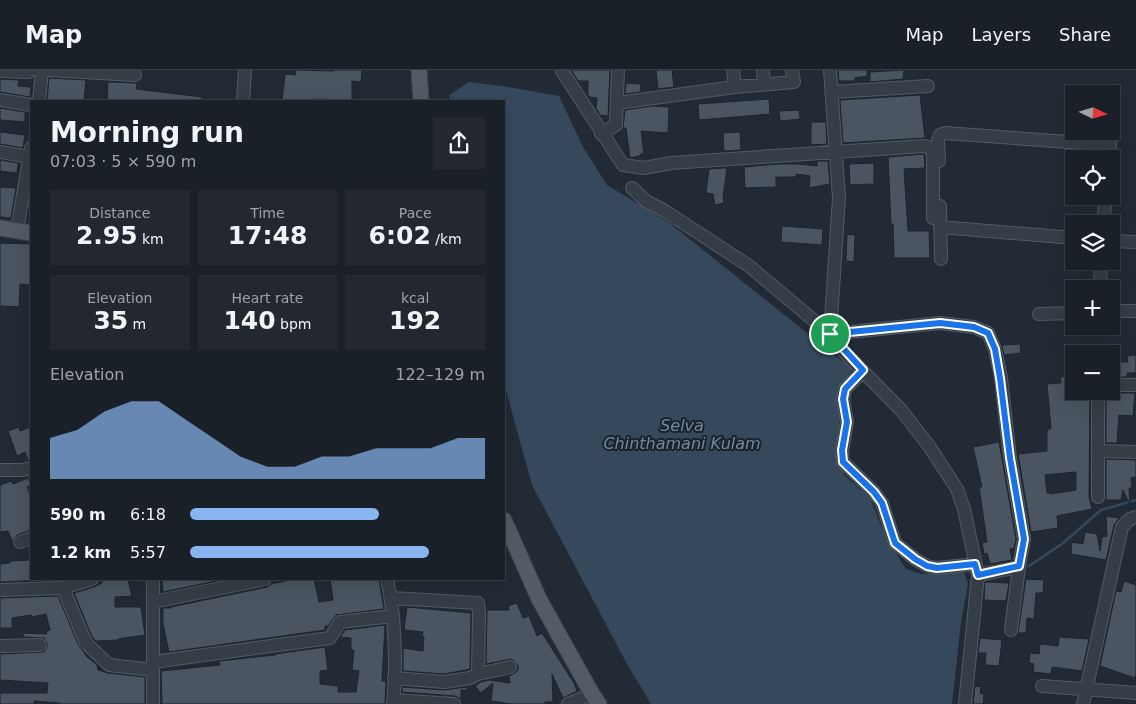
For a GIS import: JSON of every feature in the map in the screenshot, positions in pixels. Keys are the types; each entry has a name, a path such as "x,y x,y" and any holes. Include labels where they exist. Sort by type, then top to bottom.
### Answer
{"main road":[{"path":"419,70 421,100"},
{"path":"0,228 24,232"},
{"path":"505,522 539,599 595,699"}],"street":[{"path":"0,71 28,72 32,70"},
{"path":"39,100 42,70"},
{"path":"48,70 135,75"},
{"path":"243,100 245,70"},
{"path":"558,70 623,165 644,168 671,163 928,147 933,152 936,223 941,259"},
{"path":"601,134 616,125 618,70"},
{"path":"733,70 735,87"},
{"path":"763,70 764,84"},
{"path":"617,104 735,87 794,82 792,70"},
{"path":"830,70 839,198 830,334"},
{"path":"833,92 928,86"},
{"path":"0,100 30,105"},
{"path":"936,223 938,140 940,135 945,133 1110,145"},
{"path":"1110,140 1110,150"},
{"path":"0,152 30,152"},
{"path":"24,232 30,163"},
{"path":"632,188 646,201 665,211 749,266 830,334 901,410 950,476 964,508 976,569 965,704"},
{"path":"936,223 1065,237"},
{"path":"1120,241 1136,242"},
{"path":"1120,311 1136,311"},
{"path":"1039,314 1065,313"},
{"path":"830,334 940,323 974,327 988,333 995,349 1010,458 1024,539 1011,630"},
{"path":"863,370 845,389 843,399 847,422 842,450 843,462 874,492 882,503 895,543 915,559 927,566 937,568 976,569 1019,566"},
{"path":"1120,386 1136,385"},
{"path":"1098,400 1098,497"},
{"path":"1098,451 1136,452"},
{"path":"0,470 30,468"},
{"path":"1083,704 1122,527 1130,519 1136,517"},
{"path":"0,590 63,588 89,580"},
{"path":"153,580 153,704"},
{"path":"153,602 260,580"},
{"path":"387,580 393,616 394,702 454,704"},
{"path":"63,588 84,641 108,665 153,666 330,638 340,622 393,616"},
{"path":"391,598 478,603 480,622 478,674"},
{"path":"0,646 40,645"},
{"path":"394,678 444,682 470,678 478,674 510,667"},
{"path":"1042,686 1136,693"},
{"path":"568,704 595,699"}],"water":[{"name":"Selva Chinthamani Kulam","path":"469,82 559,96 583,147 607,185 668,222 852,369 840,390 837,453 844,475 870,498 887,540 906,569 922,574 964,572 968,584 961,622 952,704 651,704 627,664 532,485 505,387 505,100 450,100 449,95"}],"building":[{"path":"295,70 362,70 361,82 352,81 352,100 282,100 285,74 296,75"},
{"path":"571,70 610,70 608,116 600,115 596,108 597,98 589,97 588,81 578,81"},
{"path":"656,70 672,70 674,87 658,89"},
{"path":"838,70 867,70 867,76 855,78 855,81 839,81"},
{"path":"904,70 903,79 870,82 870,72"},
{"path":"49,78 86,80 84,100 47,100"},
{"path":"0,79 19,80 18,86 31,87 30,97 0,92"},
{"path":"108,82 137,83 136,89 202,97 202,100 107,100"},
{"path":"626,83 641,84 640,92 625,94"},
{"path":"920,95 925,138 843,143 840,100"},
{"path":"769,99 770,114 699,120 698,104"},
{"path":"652,106 669,107 668,133 641,131 644,154 630,158 626,128 623,128 625,110"},
{"path":"0,108 25,112 25,122 0,120"},
{"path":"799,110 800,119 780,121 779,111"},
{"path":"811,122 826,122 827,144 811,145"},
{"path":"0,132 25,135 23,148 0,144"},
{"path":"740,132 741,150 724,151 723,133"},
{"path":"924,154 925,168 904,169 908,231 929,231 930,258 894,258 888,157"},
{"path":"0,160 18,163 17,173 0,171"},
{"path":"817,161 828,161 830,184 809,188 810,176 796,174 796,177 776,177 776,187 745,188 744,167 778,164 817,166"},
{"path":"874,163 874,184 850,185 849,164"},
{"path":"727,168 723,197 724,203 715,205 713,194 706,193 709,169"},
{"path":"0,188 16,188 11,218 0,217"},
{"path":"782,226 823,229 822,245 781,242"},
{"path":"847,234 855,235 854,262 846,261"},
{"path":"0,243 30,244 30,285 20,284 19,307 0,306"},
{"path":"1020,344 1021,353 1004,355 1002,345"},
{"path":"1136,355 1136,373 1127,373 1127,377 1120,377 1120,362 1128,362 1127,356"},
{"path":"1060,377 1065,377 1065,400 1090,400 1089,497 1092,509 1057,516 1058,528 1031,532 1018,454 1047,451 1047,429 1051,429 1047,384 1061,383","holes":["1076,472 1076,490 1047,493 1045,475"]},
{"path":"1120,393 1135,393 1133,416 1119,415 1117,443 1106,443 1106,400 1120,400"},
{"path":"19,427 20,431 30,427 30,460 28,460 25,452 17,456 8,431"},
{"path":"999,442 1016,539 1014,548 1010,549 1012,560 990,564 987,553 984,554 982,543 987,542 979,487 982,487 973,447"},
{"path":"1106,459 1136,460 1136,477 1131,478 1132,488 1129,488 1130,505 1123,490 1121,500 1106,500"},
{"path":"28,478 30,483 30,486 27,487 30,494 30,530 17,535 12,541 8,531 0,532 0,485 12,481 13,484"},
{"path":"1106,516 1119,518 1114,525 1106,560 1071,554 1072,542 1083,544 1085,532 1097,534 1100,551 1102,537 1107,536"},
{"path":"30,560 30,580 43,580 0,582 0,564 10,563 10,561"},
{"path":"1026,579 1044,580 1043,593 1036,593 1034,619 1027,618 1026,633 1018,633"},
{"path":"128,580 132,596 115,597 115,607 141,607 145,635 118,640 96,641 92,637 74,593 94,587 102,583 102,581"},
{"path":"162,580 221,580 163,592"},
{"path":"291,580 314,580 319,602 333,600 330,580 379,580 384,609 336,615 328,626 325,626 325,630 169,652 163,624 163,608 171,608 267,587 271,584"},
{"path":"1124,581 1136,585 1135,678 1100,666 1116,591 1121,592"},
{"path":"985,582 1009,583 1006,601 984,600"},
{"path":"58,596 78,644 87,657 97,665 98,670 145,677 145,704 60,704 34,701 34,704 0,704 0,693 47,693 48,683 0,680 0,654 44,652 48,645 44,638 23,637 23,633 47,634 46,631 50,630 46,614 12,618 12,628 0,628 0,598"},
{"path":"517,603 523,618 529,616 537,636 542,633 574,683 577,691 563,698 552,674 553,702 545,702 545,704 512,704 491,701 493,683 481,693 475,686 489,680 510,683 509,676 518,670 518,665 512,659 486,664 487,610 509,610 508,606"},
{"path":"407,607 471,613 470,669 444,674 403,671 403,648 423,651 424,637 422,637 423,632 404,630"},
{"path":"385,625 382,681 386,681 385,704 162,704 161,671 220,665 219,661 325,647 328,670 320,671 320,684 338,686 338,692 356,692 359,671 352,670 354,650 351,650 351,638 340,637 345,630"},
{"path":"1059,637 1089,639 1082,671 1052,667 1051,674 1033,672 1034,664 1029,663 1030,653 1039,654 1040,644 1058,646"},
{"path":"980,638 1002,640 999,666 985,665 986,653 978,653"},
{"path":"975,686 981,687 980,693 984,694 983,704 973,704"},
{"path":"402,687 444,690 467,687 467,690 461,690 461,698 459,698 455,696 402,692"}],"waterway":[{"path":"1029,566 1063,543 1101,510 1136,500"},
{"path":"985,580 993,578"}],"route":[{"path":"940,323 974,327 988,333 995,349 1010,458 1024,539 1019,566 978,575 975,564 937,568 927,566 915,559 895,543 882,503 874,492 843,462 842,450 847,422 843,399 845,389 863,370 844,352 830,334 940,323"}]}
